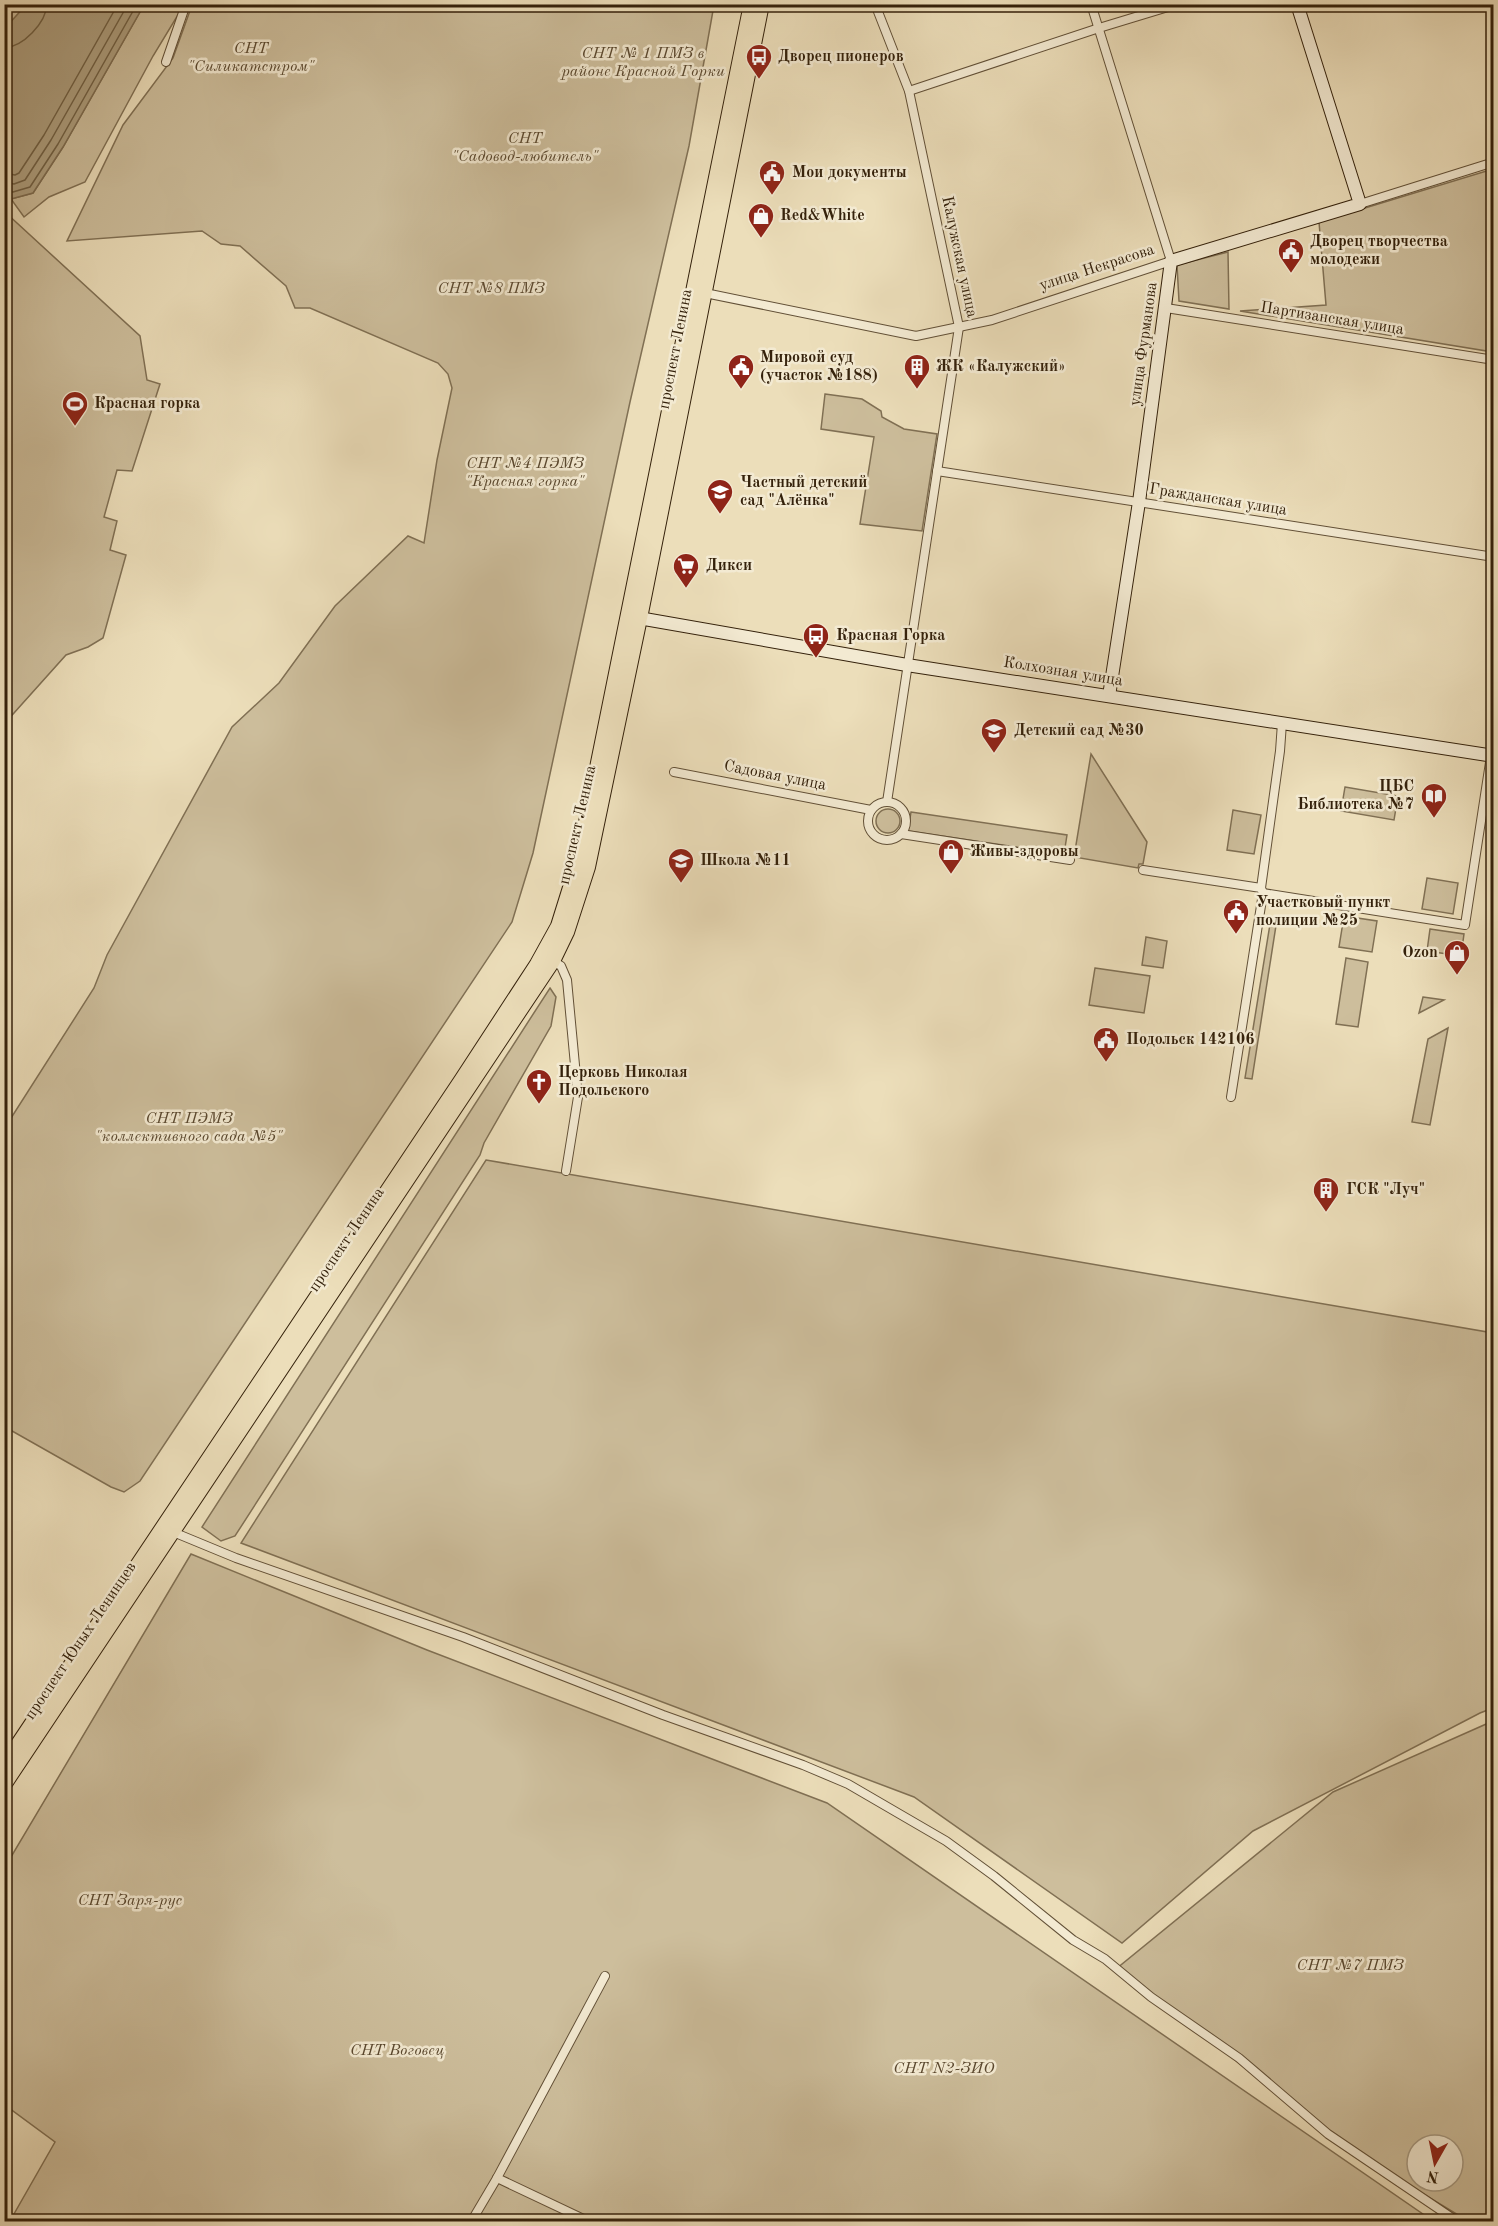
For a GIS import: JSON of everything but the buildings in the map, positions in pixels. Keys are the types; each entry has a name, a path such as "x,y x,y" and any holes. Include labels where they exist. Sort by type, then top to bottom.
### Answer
{"main road":[{"name":"проспект Ленина","path":"161,1540 173,1532 553,961 567,932 588,867 751,4"},
{"name":"проспект Ленина","path":"161,1540 537,964 558,926 578,862 634,617 705,292 762,4"},
{"name":"проспект Юных Ленинцев","path":"4,1765 161,1540"},
{"name":"проспект Юных Ленинцев","path":"4,1785 161,1540"}],"street":[{"path":"166,62 186,4"},
{"name":"Калужская улица","path":"875,4 909,91 959,327 887,802"},
{"name":"улица Фурманова","path":"1091,4 1171,261 1139,502 1108,696"},
{"path":"909,91 1178,4"},
{"path":"1297,4 1360,204"},
{"name":"улица Некрасова","path":"705,292 916,336 992,320 1171,261 1494,162"},
{"name":"Партизанская улица","path":"1166,308 1494,360"},
{"name":"Гражданская улица","path":"938,471 1494,557"},
{"name":"Колхозная улица","path":"634,617 907,664 1492,756"},
{"path":"1231,1097 1262,890 1282,723"},
{"path":"1143,870 1465,925 1492,756 1494,725"},
{"name":"Садовая улица","path":"674,772 871,810"},
{"path":"881,802 887,802 893,802 903,810 906,822 901,834 884,840 873,834 868,823 871,810 881,802"},
{"path":"901,834 1070,860"},
{"path":"553,961 561,966 567,980 578,1097 566,1171"},
{"path":"173,1532 236,1558 463,1637 848,1784 946,1841 994,1876 1073,1940 1105,1959 1151,1997 1239,2058 1328,2134 1458,2222"},
{"path":"471,2222 605,1976"},
{"path":"497,2178 590,2222"}],"green space":[{"path":"5,5 27,5 5,28"},
{"path":"144,5 184,5 153,56 85,182 49,197 24,217 11,199 33,193 63,147"},
{"path":"192,5 714,5 689,146 630,402 533,853 512,922 140,1481 124,1492 111,1487 5,1427 4,1129 94,988 107,955 232,727 279,683 335,606 408,536 424,543 437,460 452,388 448,374 438,363 310,308 295,308 286,286 240,246 221,244 202,231 67,241 123,125 173,58"},
{"path":"1493,169 1493,352 1240,311 1326,305 1319,222"},
{"name":"Красная горка","path":"5,212 140,336 147,380 160,384 132,471 117,470 104,517 117,521 110,550 126,555 103,638 88,647 66,655 5,723"},
{"path":"1228,252 1229,309 1179,301 1177,265"},
{"path":"825,394 862,399 881,411 882,417 904,429 937,434 922,531 860,524 874,437 821,429"},
{"path":"1091,754 1147,842 1143,864 1139,864 1138,868 1074,857"},
{"path":"1345,787 1398,796 1394,820 1341,811"},
{"path":"888,809 896,813 900,821 896,829 888,833 880,829 876,821 880,813"},
{"path":"1233,810 1261,815 1254,854 1227,850"},
{"path":"911,812 1067,835 1064,854 908,831"},
{"path":"1427,878 1458,883 1453,914 1422,909"},
{"path":"1344,916 1377,921 1372,952 1339,947"},
{"path":"1271,918 1277,919 1252,1079 1245,1078"},
{"path":"1430,929 1464,934 1461,956 1427,951"},
{"path":"1146,937 1167,941 1163,968 1142,965"},
{"path":"1346,958 1368,962 1358,1027 1336,1024"},
{"path":"1095,968 1150,976 1144,1013 1089,1005"},
{"path":"550,988 556,997 551,1026 484,1143 480,1155 235,1536 221,1541 202,1527"},
{"path":"1423,997 1444,1000 1419,1013"},
{"path":"1448,1028 1430,1125 1412,1122 1428,1039"},
{"path":"486,1160 1493,1333 1493,1708 1253,1831 1122,1943 914,1797 241,1543"},
{"path":"191,1554 427,1650 827,1803 1433,2221 10,2221 55,2142 5,2105 5,1867"},
{"name":"СНТ №7 ПМЗ","path":"1493,1721 1493,2221 1468,2221 1422,2193 1465,2193 1465,2133 1405,2133 1405,2183 1362,2157 1116,1969 1333,1792"}],"water":[{"path":"27,4 144,5 63,147 33,193 11,199 4,194 5,28"}],"place":[{"name":"Дворец пионеров","path":"759,80"},
{"name":"Мои документы","path":"772,196"},
{"name":"Red&White","path":"761,239"},
{"name":"Дворец творчества молодежи","path":"1291,274"},
{"name":"Мировой суд (участок №188)","path":"741,390"},
{"name":"ЖК «Калужский»","path":"917,390"},
{"name":"Красная горка","path":"75,427"},
{"name":"Частный детский сад \"Алёнка\"","path":"720,515"},
{"name":"Дикси","path":"686,589"},
{"name":"Красная Горка","path":"816,659"},
{"name":"Детский сад №30","path":"994,754"},
{"name":"ЦБС Библиотека №7","path":"1434,819"},
{"name":"Живы-здоровы","path":"951,875"},
{"name":"Школа №11","path":"681,884"},
{"name":"Участковый пункт полиции №25","path":"1236,935"},
{"name":"Ozon","path":"1457,976"},
{"name":"Подольск 142106","path":"1106,1063"},
{"name":"Церковь Николая Подольского","path":"539,1105"},
{"name":"ГСК \"Луч\"","path":"1326,1213"}],"park label":[{"name":"СНТ \"Силикатстром\"","path":"251,58"},
{"name":"СНТ № 1 ПМЗ в районе Красной Горки","path":"643,63"},
{"name":"СНТ \"Садовод-любитель\"","path":"525,148"},
{"name":"СНТ №8 ПМЗ","path":"491,289"},
{"name":"СНТ №4 ПЭМЗ \"Красная горка\"","path":"525,473"},
{"name":"СНТ ПЭМЗ \"коллективного сада №5\"","path":"189,1128"},
{"name":"СНТ Заря-рус","path":"130,1901"},
{"name":"СНТ Воговец","path":"397,2051"},
{"name":"СНТ N2-ЗИО","path":"944,2069"}]}
